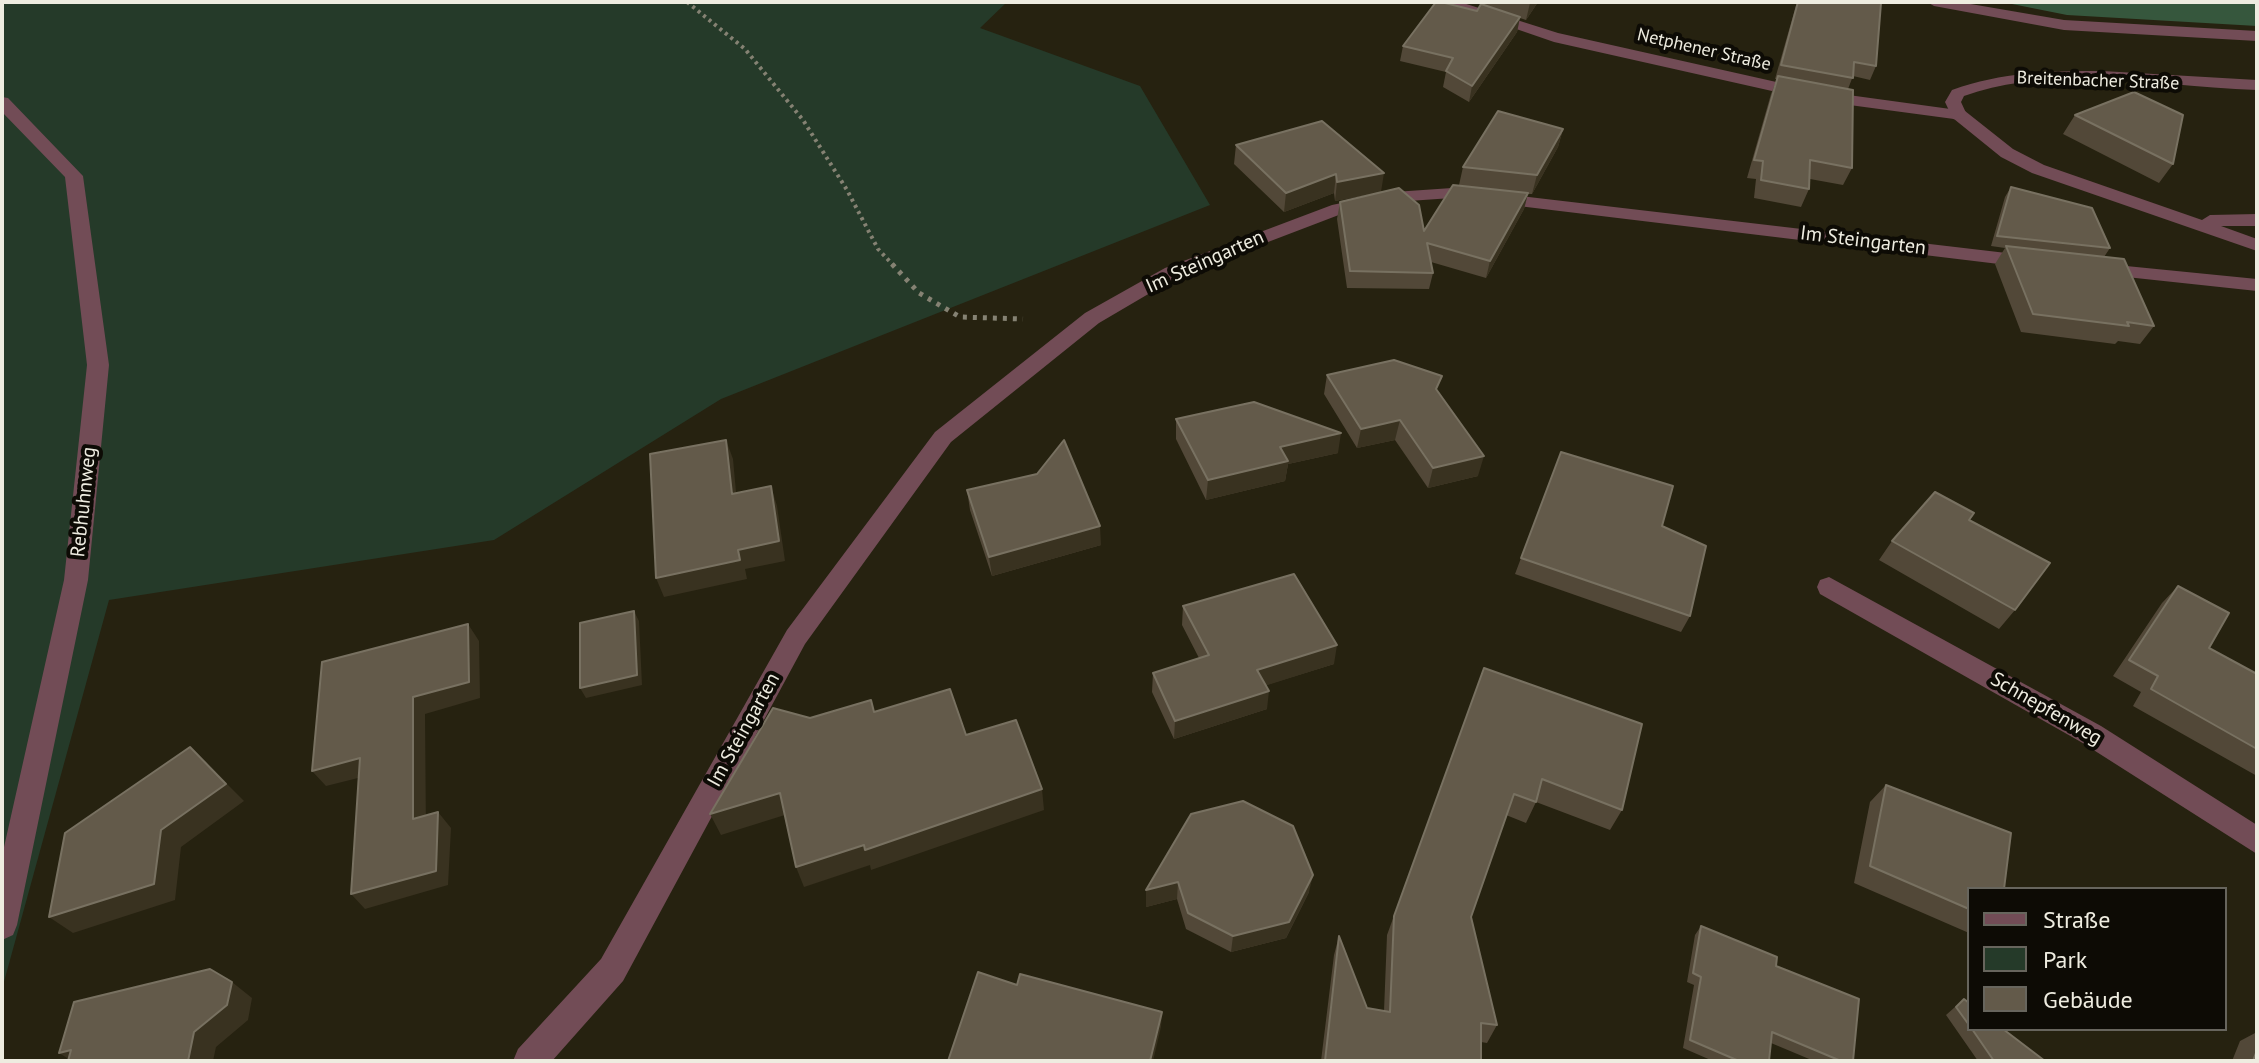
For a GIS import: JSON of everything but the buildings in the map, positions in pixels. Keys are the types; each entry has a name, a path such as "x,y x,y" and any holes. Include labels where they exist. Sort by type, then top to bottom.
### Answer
{"street":[{"name":"Netphener Straße","path":"1445,2 1554,37 1812,95 1959,115"},
{"path":"1934,2 2064,25 2257,36"},
{"name":"Breitenbacher Straße","path":"1959,115 1953,102 1958,93 1981,83 2015,77 2097,77 2257,85"},
{"name":"Rebhuhnweg","path":"2,102 74,176 98,365 76,580 2,925"},
{"path":"1959,115 1985,138 2038,169 2257,245"},
{"name":"Im Steingarten","path":"530,1061 612,970 796,637 943,437 1092,318 1172,272 1325,214 1394,197 1452,193 2257,285"},
{"path":"2195,222 2257,220"},
{"name":"Schnepfenweg","path":"1829,587 2091,734 2257,841"}],"path":[{"path":"687,2 745,49 803,120 847,190 878,249 919,293 960,317 1092,318"}],"green space":[{"path":"2,2 1007,2 980,28 1140,86 1210,205 721,399 494,540 109,600 2,989"},
{"path":"2002,2 2257,2 2257,26 2067,15"}]}
